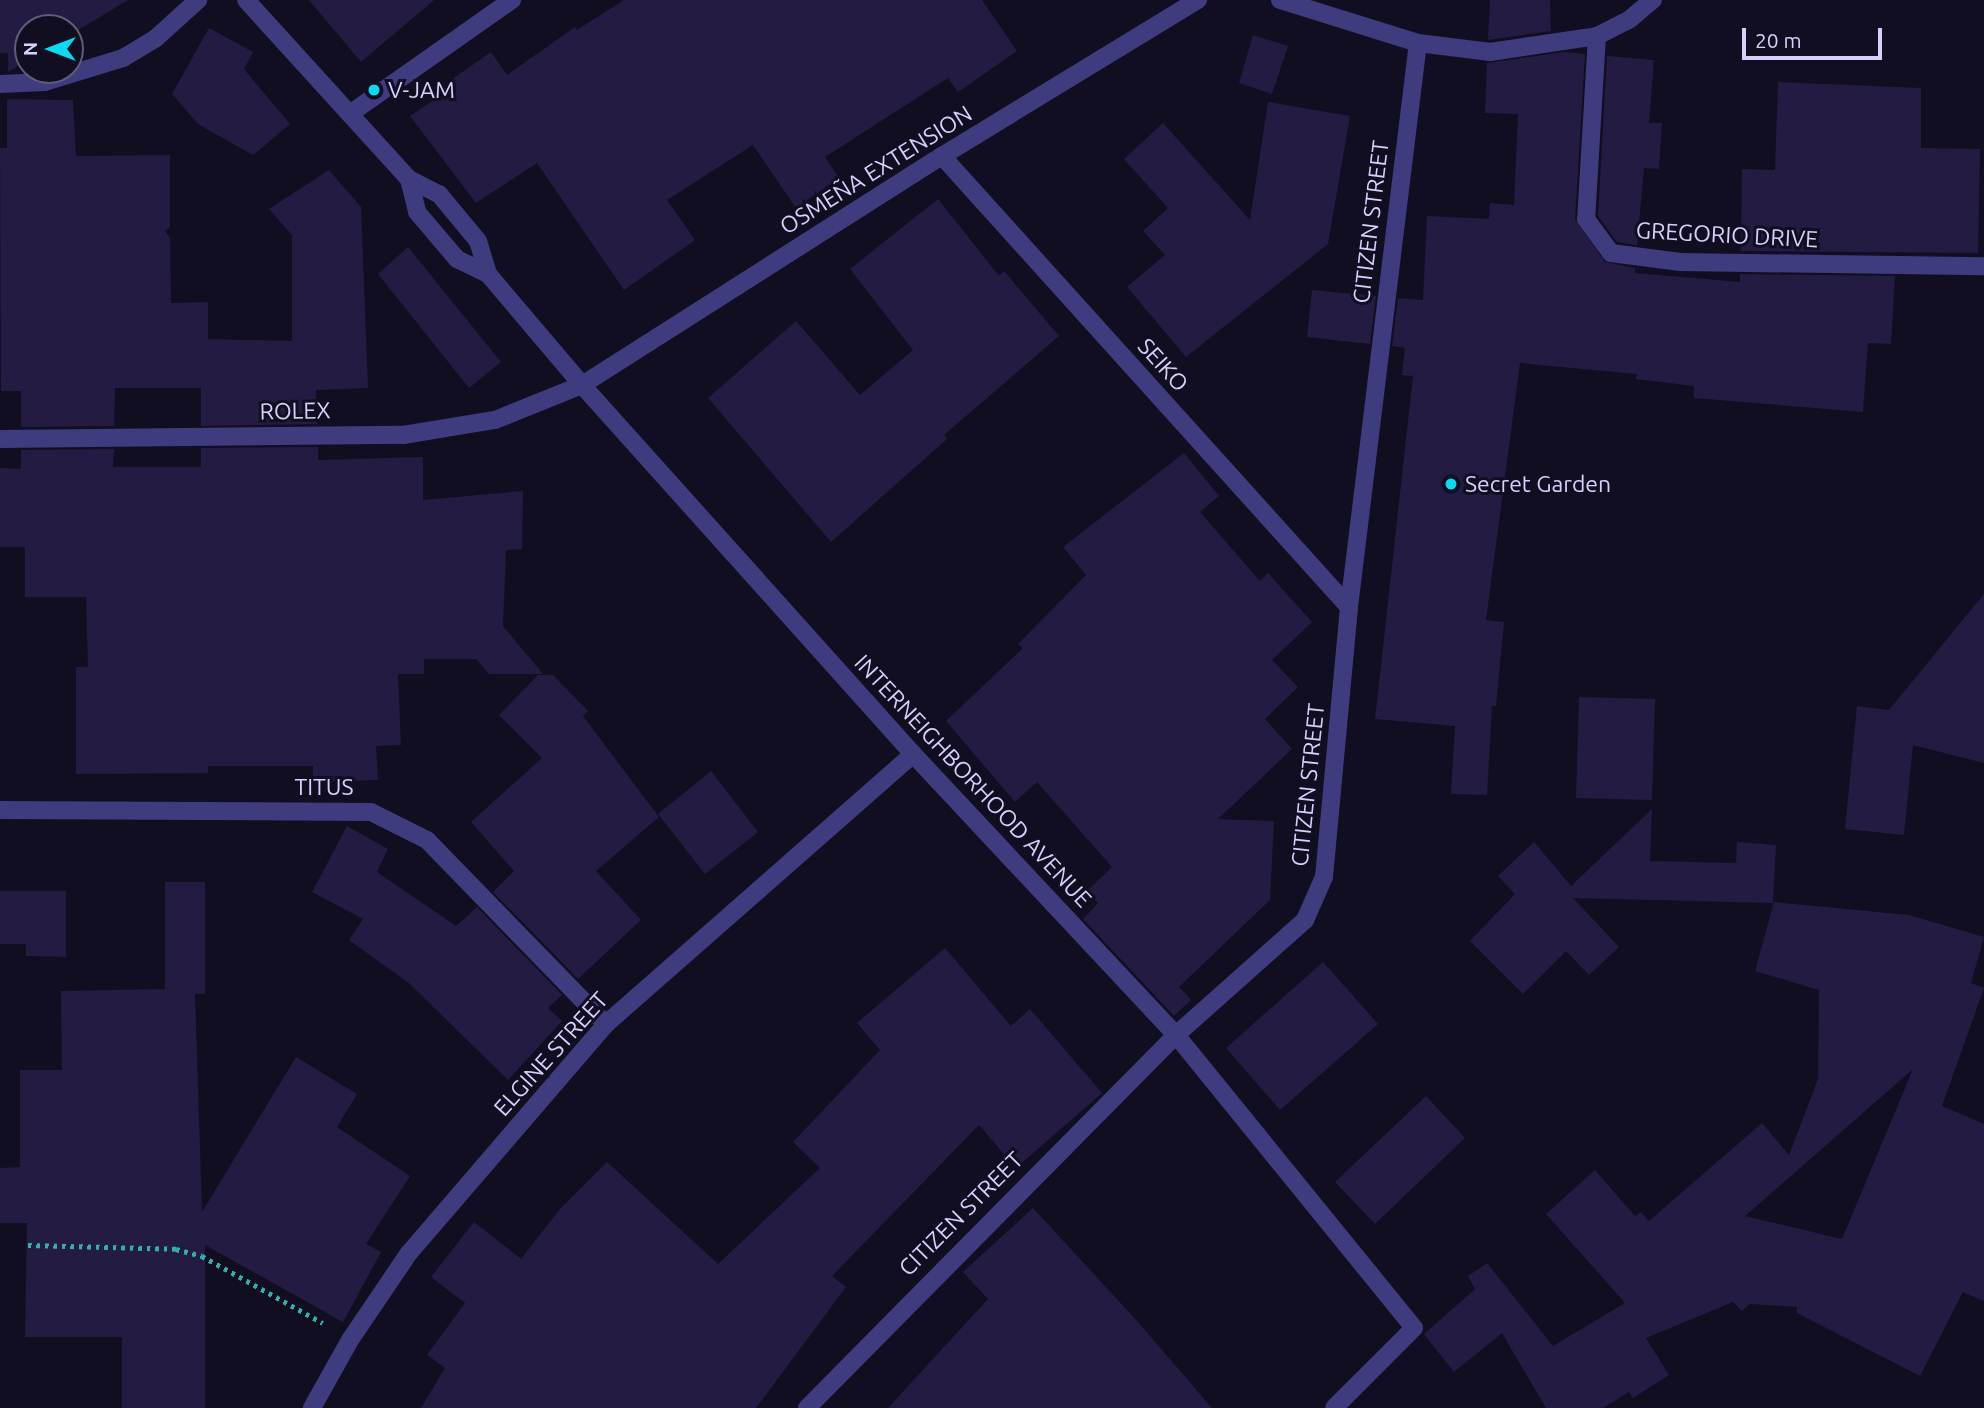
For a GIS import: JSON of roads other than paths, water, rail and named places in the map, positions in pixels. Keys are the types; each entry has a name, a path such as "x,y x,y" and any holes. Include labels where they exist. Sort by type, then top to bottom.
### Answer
{"street":[{"path":"0,84 46,82 123,58 156,38 198,0"},
{"path":"246,0 409,178"},
{"path":"351,113 512,0"},
{"name":"OSMEÑA EXTENSION","path":"582,385 942,156 1198,0"},
{"path":"1280,0 1418,43 1490,52 1597,36 1630,19 1653,0"},
{"name":"GREGORIO DRIVE","path":"1597,36 1586,219 1611,253 1680,262 1984,266"},
{"name":"CITIZEN STREET","path":"807,1408 1176,1035 1305,920 1324,877 1332,830 1349,607 1418,43"},
{"name":"SEIKO","path":"942,156 1349,607"},
{"name":"INTERNEIGHBORHOOD AVENUE","path":"409,178 417,212 457,259 488,274"},
{"name":"INTERNEIGHBORHOOD AVENUE","path":"409,178 439,194 478,241 488,274 582,385 913,754 1176,1035 1414,1328 1334,1408"},
{"name":"ROLEX","path":"0,439 403,435 495,420 582,385"},
{"name":"ELGINE STREET","path":"312,1408 350,1340 409,1253 606,1024 913,754"},
{"name":"TITUS","path":"0,810 371,812 427,840 606,1024"}],"place":[{"name":"V-JAM","path":"374,90"},
{"name":"Secret Garden","path":"1451,484"}]}
